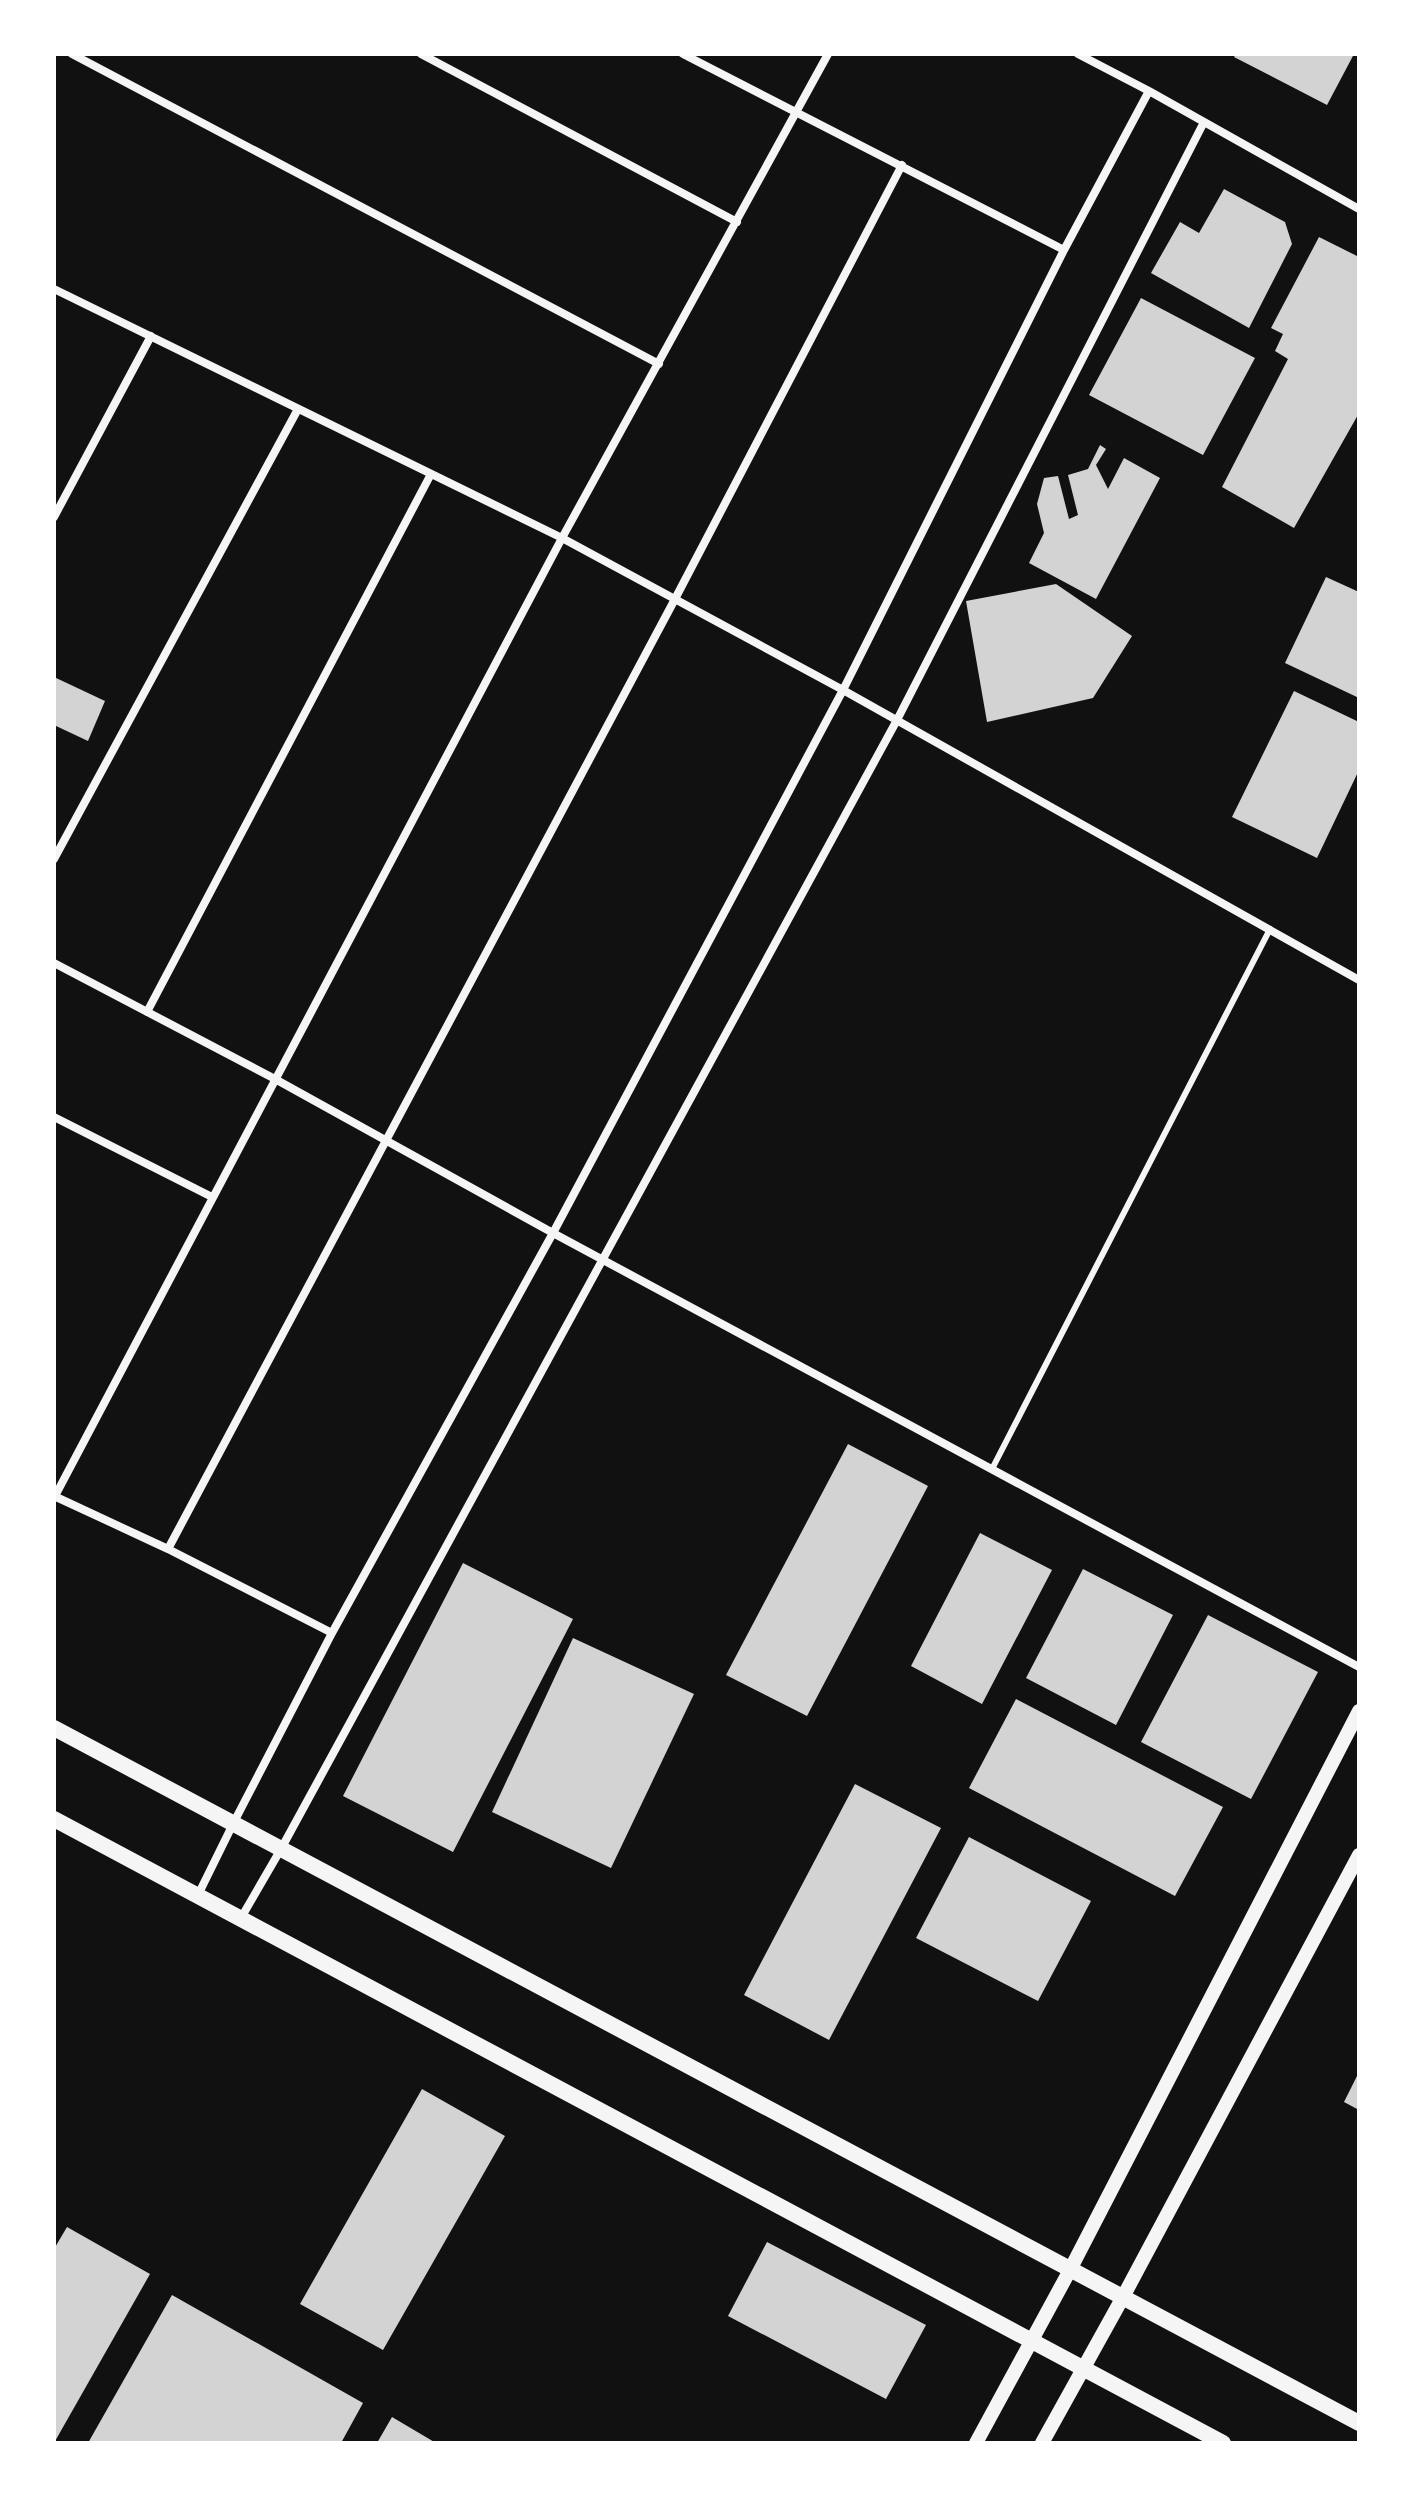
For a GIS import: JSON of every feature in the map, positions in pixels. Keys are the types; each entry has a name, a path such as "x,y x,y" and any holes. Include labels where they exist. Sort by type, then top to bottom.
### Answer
{"main road":[{"path":"54,1728 1359,2423"},
{"path":"54,1819 1223,2443"}],"street":[{"path":"72,54 659,364"},
{"path":"421,54 737,222"},
{"path":"683,54 1064,250"},
{"path":"332,1633 168,1549 54,1496 562,538 828,54"},
{"path":"1078,54 1359,209"},
{"path":"198,1895 332,1633 553,1233 843,690 1064,250 1149,91"},
{"path":"241,1918 897,720 1204,122"},
{"path":"168,1549 675,599 902,165"},
{"path":"54,289 562,538 843,690 1359,980"},
{"path":"54,517 151,336"},
{"path":"54,859 298,409"},
{"path":"147,1012 431,474"},
{"path":"54,963 275,1079 602,1260 1359,1667"},
{"path":"54,1117 212,1197"},
{"path":"976,2443 1070,2270 1359,1711"},
{"path":"1042,2443 1359,1855"}],"lane":[{"path":"992,1469 1270,929"}],"building":[{"path":"1236,54 1354,54 1327,105 1234,57"},
{"path":"1224,189 1285,222 1292,244 1249,328 1151,273 1180,222 1199,233"},
{"path":"1319,237 1359,257 1359,413 1294,528 1222,487 1288,359 1275,351 1283,334 1271,328"},
{"path":"1141,298 1255,358 1203,455 1089,395"},
{"path":"1100,445 1106,449 1096,465 1108,489 1124,458 1160,478 1096,599 1029,563 1044,533 1037,504 1044,478 1058,476 1069,519 1078,515 1068,475 1088,469"},
{"path":"1326,577 1359,592 1359,698 1285,663"},
{"path":"1056,584 1132,636 1093,698 987,722 966,601"},
{"path":"54,677 105,701 88,741 54,725"},
{"path":"1294,691 1359,722 1359,770 1317,858 1232,817"},
{"path":"848,1444 928,1486 807,1716 726,1675"},
{"path":"980,1533 1052,1570 982,1704 911,1666"},
{"path":"463,1563 573,1619 453,1852 343,1796"},
{"path":"1083,1569 1173,1615 1116,1725 1026,1678"},
{"path":"1208,1615 1318,1672 1251,1799 1141,1742"},
{"path":"573,1638 694,1694 611,1868 492,1812"},
{"path":"1016,1699 1223,1807 1175,1896 969,1788"},
{"path":"855,1784 941,1828 829,2040 744,1995"},
{"path":"969,1837 1091,1901 1038,2001 916,1938"},
{"path":"1359,2072 1359,2110 1344,2102"},
{"path":"422,2089 505,2136 383,2350 300,2304"},
{"path":"67,2227 150,2274 54,2443 54,2249"},
{"path":"767,2242 926,2325 886,2399 728,2316"},
{"path":"172,2295 363,2403 341,2443 88,2443"},
{"path":"392,2417 436,2443 377,2443"}]}
